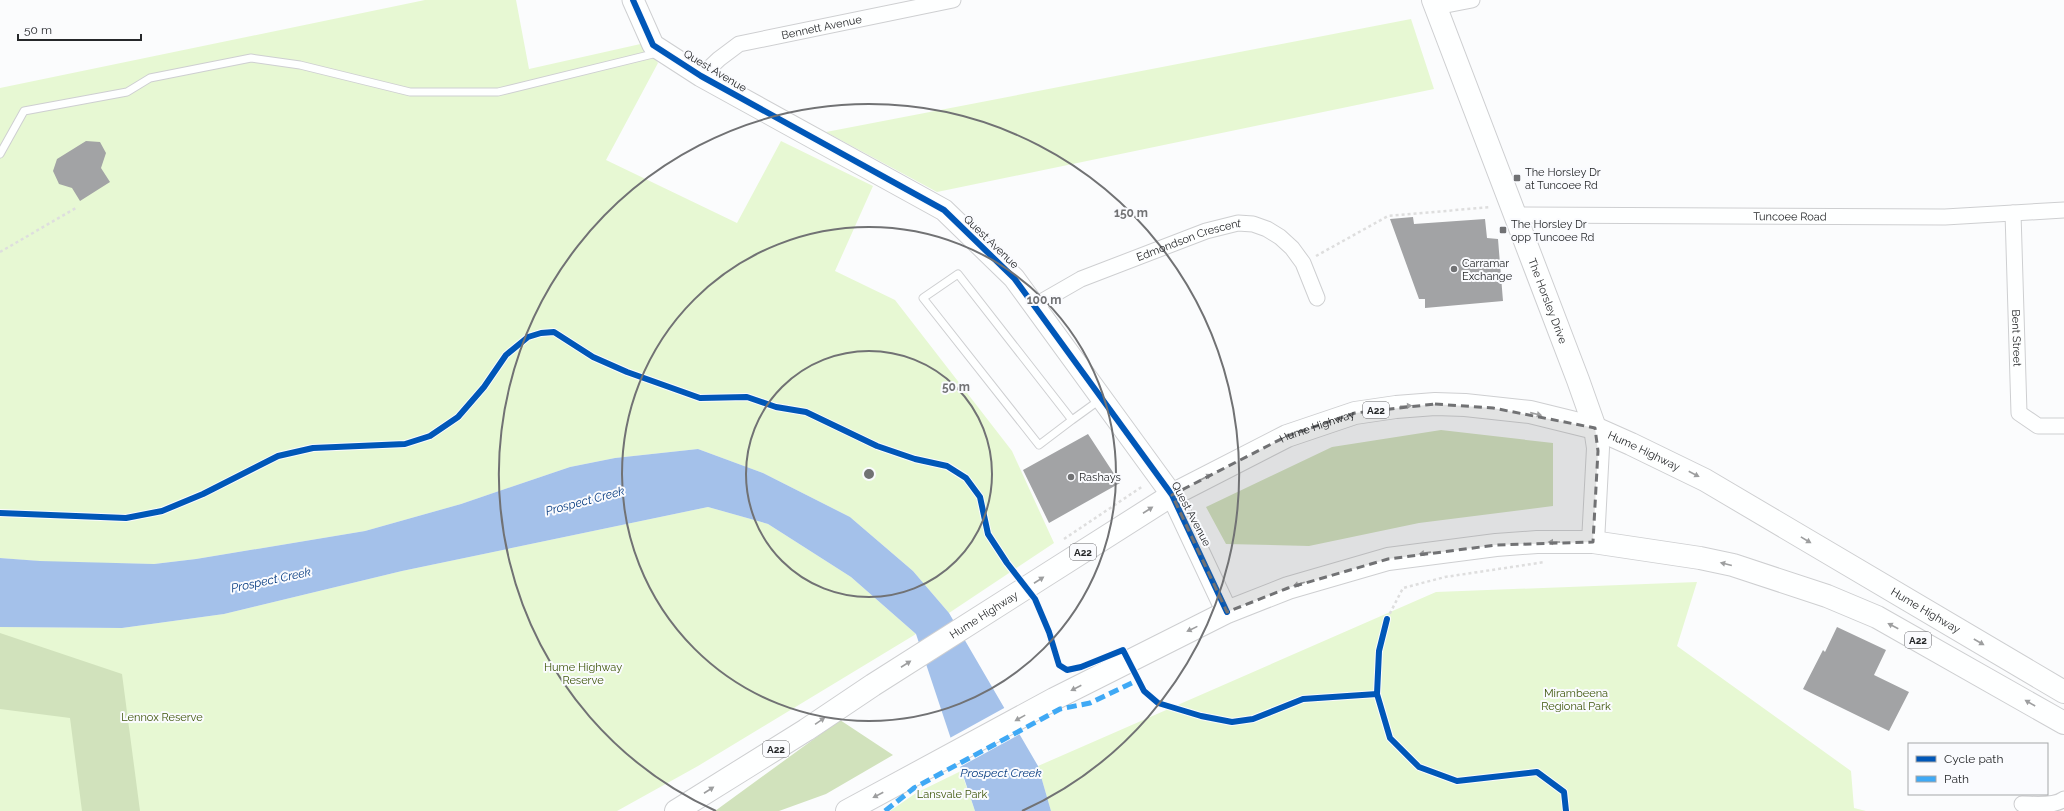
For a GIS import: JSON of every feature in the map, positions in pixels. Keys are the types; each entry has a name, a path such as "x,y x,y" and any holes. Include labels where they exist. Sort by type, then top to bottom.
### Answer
{"main road":[{"name":"The Horsley Drive","path":"1435,4 1595,428 1598,451 1593,542"},
{"name":"Hume Highway","path":"676,811 806,730 873,685 1172,495 1287,436 1362,412 1435,404 1465,405 1530,412 1595,428 1631,444 1705,480 2064,692"},
{"name":"A22","path":"847,811 909,779 1054,699 1227,612 1288,588 1388,559 1496,545 1537,542 1593,542 1700,558 1733,565 1827,596 1877,617 2064,723"}],"street":[{"name":"Quest Avenue","path":"633,0 653,44 701,76 944,210 1014,278 1172,495 1227,612"},
{"name":"Bennett Avenue","path":"701,76 718,59 739,44 954,0"},
{"path":"1435,4 1472,0"},
{"name":"Tuncoee Road","path":"1515,215 1945,217 2064,210"},
{"name":"Bent Street","path":"2013,213 2019,414 2038,426 2064,426"},
{"name":"Edmondson Crescent","path":"1034,306 1081,279 1206,231 1238,223 1253,224 1267,229 1280,237 1292,248 1303,263 1317,298"},
{"path":"2022,804 2045,804 2061,802 2064,800"}],"lane":[{"path":"0,154 24,111 127,92 150,78 252,58 300,65 410,92 498,92 663,51"},
{"path":"1072,420 958,274 923,298 1038,445 1101,399"}],"path":[{"path":"1303,263 1388,216 1491,207"},
{"path":"0,252 76,208"},
{"path":"1060,542 1158,476"},
{"path":"1386,622 1403,588 1445,577 1548,562"}],"highlighted area":[{"path":"1435,404 1493,408 1595,428 1598,451 1593,542 1496,545 1388,559 1288,588 1227,612 1172,495 1287,436 1355,413"}],"green space":[{"path":"425,0 516,0 529,69 645,43 658,63 606,160 737,223 781,141 873,186 835,271 895,300 1012,451 1054,543 949,613 913,571 850,517 763,473 698,449 615,458 570,467 461,504 365,531 196,559 154,564 49,562 0,558 0,88"},
{"path":"1411,19 1434,89 937,192 826,132"},
{"path":"1441,430 1553,443 1553,506 1419,523 1309,546 1226,544 1206,507 1332,447"},
{"name":"Hume Highway Reserve","path":"708,507 768,524 851,577 916,634 698,766 617,811 0,811 0,627 122,628 224,614 402,571"},
{"name":"Mirambeena Regional Park","path":"1697,582 1677,646 1851,771 1854,808 1866,811 1051,811 1038,766 1436,592"},
{"path":"0,633 122,674 140,811 82,811 70,718 0,709"},
{"path":"840,720 893,755 826,794 779,811 715,811"},
{"name":"Lansvale Park","path":"961,771 975,811 890,811 916,793"}],"water":[{"name":"Prospect Creek","path":"698,449 763,473 850,517 913,571 949,613 1038,766 1051,811 975,811 916,634 851,577 768,524 708,507 402,571 224,614 122,628 0,627 0,558 40,561 154,564 196,559 365,531 461,504 570,467 615,458"}],"pier":[{"path":"1006,707 1022,733 958,768 948,739"}],"building":[{"path":"86,141 100,142 106,153 101,168 110,182 80,201 72,188 59,184 53,171 57,159"},
{"name":"Carramar Exchange","path":"1413,217 1414,224 1485,219 1487,238 1498,239 1503,301 1425,308 1425,299 1419,299 1390,219"},
{"name":"Rashays","path":"1088,434 1120,483 1049,523 1023,470"},
{"path":"1837,627 1886,650 1874,675 1909,692 1889,731 1803,689 1823,650 1825,652"}],"marked path":[{"path":"885,811 914,788 1060,709 1090,703 1138,680"}],"cycle path":[{"path":"633,0 653,45 701,76 944,210 1014,278 1172,495 1227,612"},
{"path":"0,513 126,518 162,511 203,494 278,456 313,448 405,444 430,436 458,417 484,387 506,355 528,337 541,333 554,332 593,357 627,372 700,398 747,397 776,407 806,412 877,446 915,459 947,466 966,478 980,497 988,534 1007,563 1035,599 1049,632 1059,665 1067,670 1081,667 1123,650 1144,691 1158,703 1201,716 1232,722 1253,719 1303,699 1377,694"},
{"path":"1387,619 1379,651 1377,694 1390,738 1419,767 1457,781 1537,772 1564,792 1566,811"}],"place":[{"name":"The Horsley Dr at Tuncoee Rd","path":"1517,178"},
{"name":"The Horsley Dr opp Tuncoee Rd","path":"1503,230"},
{"name":"Carramar Exchange","path":"1454,269"},
{"name":"Rashays","path":"1071,477"}],"park label":[{"name":"Lennox Reserve","path":"162,717"}]}
